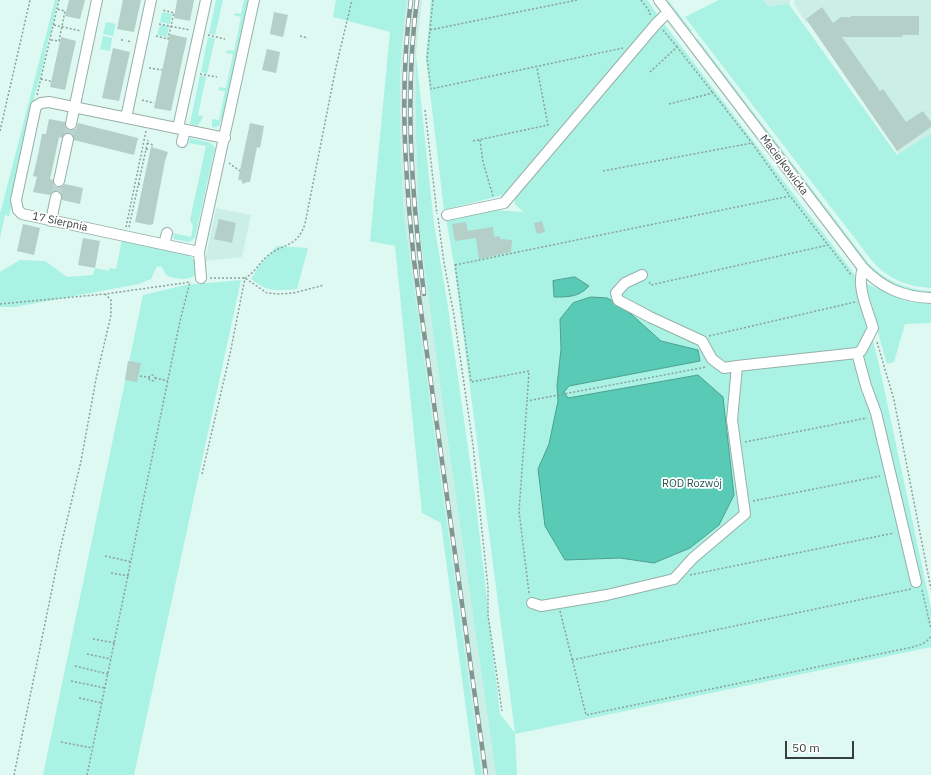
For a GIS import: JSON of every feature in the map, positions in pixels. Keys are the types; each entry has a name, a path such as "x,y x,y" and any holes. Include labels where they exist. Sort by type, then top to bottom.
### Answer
{"street":[{"path":"71,124 97,0"},
{"path":"126,118 151,0"},
{"path":"182,142 181,129 206,0"},
{"path":"201,278 199,252 254,0"},
{"name":"Maciejkowicka","path":"659,0 863,268 878,282 895,292 904,295 931,298"},
{"path":"442,215 495,205 506,201 656,23 668,12"},
{"name":"17 Sierpnia","path":"199,252 22,214 18,210 16,200 36,106 45,102 225,138"},
{"path":"59,182 68,139"},
{"path":"51,221 56,197"},
{"path":"164,244 167,233"},
{"path":"642,275 625,283 616,293 618,300 650,317 702,341 712,359 724,368 857,353 863,347 873,328 860,280 863,268"},
{"path":"857,353 877,416 916,582"},
{"path":"532,603 540,606 558,604 607,595 674,579 693,558 745,514 732,420 737,366"}],"path":[{"path":"0,131 30,0"},
{"path":"37,95 59,0"},
{"path":"0,304 105,294 190,282 201,278 245,278 252,274 269,254 290,244 303,230 336,67 352,0"},
{"path":"433,0 427,58 431,89 537,68 627,47"},
{"path":"430,30 577,0"},
{"path":"641,0 650,12 650,18 678,47 854,280"},
{"path":"50,39 59,42 65,10 57,8"},
{"path":"156,36 168,39 174,13 162,10"},
{"path":"54,24 78,30"},
{"path":"159,24 187,29"},
{"path":"202,34 225,39"},
{"path":"300,36 308,38"},
{"path":"650,72 678,47"},
{"path":"149,68 162,70"},
{"path":"473,141 548,125 537,68"},
{"path":"194,72 217,77"},
{"path":"41,79 50,81 50,84"},
{"path":"669,104 713,94"},
{"path":"142,100 154,103"},
{"path":"425,110 442,215 444,263 454,315 473,445 488,588 488,615 502,711"},
{"path":"125,230 147,128"},
{"path":"128,231 148,140"},
{"path":"480,140 483,162 495,205"},
{"path":"147,143 153,145 152,147"},
{"path":"603,171 752,143"},
{"path":"146,149 150,150"},
{"path":"227,162 240,171"},
{"path":"532,603 528,589 525,552 519,511 529,371 470,382 455,265 790,196"},
{"path":"642,275 651,285 828,245"},
{"path":"245,278 267,293 294,293 324,285"},
{"path":"202,474 229,361 245,278"},
{"path":"86,775 190,282"},
{"path":"14,775 60,550 81,461 96,380 111,315 111,300 105,294"},
{"path":"702,341 704,337 727,330 865,299"},
{"path":"873,328 894,400 931,589"},
{"path":"527,401 674,372 706,368 712,359"},
{"path":"140,376 149,377 153,375 155,378 168,381"},
{"path":"149,377 151,381 155,378"},
{"path":"736,444 877,416"},
{"path":"743,503 890,474"},
{"path":"690,575 904,531"},
{"path":"105,556 132,562"},
{"path":"111,573 129,576"},
{"path":"572,660 921,587 931,629"},
{"path":"558,604 586,715 913,647 924,643 930,638 931,635"},
{"path":"93,639 114,643"},
{"path":"87,654 111,658"},
{"path":"75,666 108,674"},
{"path":"71,681 105,688"},
{"path":"78,698 102,703"},
{"path":"61,742 92,748"}],"shaded area":[{"path":"407,0 422,0 416,55 416,136 419,227 441,393 496,775 482,775 404,215 399,125 402,34"},
{"path":"763,0 790,0 789,4 767,6"},
{"path":"795,0 931,0 931,134 899,154 808,22 806,23 794,4"},
{"path":"216,208 251,215 242,257 205,261"},
{"path":"575,277 589,286 585,290 573,296 554,297 553,281"},
{"path":"591,297 607,298 621,305 661,341 698,350 700,361 569,386 564,392 568,398 698,375 723,397 734,495 719,525 690,548 654,563 620,558 565,560 545,526 538,469 549,444 558,401 557,386 561,349 560,319 573,303"}],"green space":[{"path":"55,0 58,0 35,94 9,216 5,215 0,238 0,214"},
{"path":"216,0 223,0 215,35 209,34"},
{"path":"244,0 250,0 225,118 222,118 219,126 212,128 212,119 219,120 225,91 218,90 219,87 226,88 233,54 226,53 227,50 234,51 241,17 234,15 235,13 241,14"},
{"path":"336,0 407,0 401,54 400,81 400,134 404,215 482,775 475,775 441,523 422,513 395,246 370,241 390,32 333,17"},
{"path":"431,0 647,0 658,15 503,195 444,210 426,58"},
{"path":"668,0 692,31 689,32 667,2"},
{"path":"719,0 763,0 768,6 789,4 897,155 931,134 931,288 914,286 899,281 885,273 873,262 685,17"},
{"path":"162,12 172,14 170,24 160,22"},
{"name":"ROD Rozwój","path":"662,21 858,279 879,365 931,608 931,647 515,734 517,775 496,775 441,393 419,227 416,136 416,55 434,224 447,301 476,504 500,714 515,733 454,264 446,219 496,210 523,212 515,204 515,194"},
{"path":"106,22 116,24 113,36 103,34"},
{"path":"160,25 169,26 167,37 157,35"},
{"path":"103,36 112,38 110,51 100,49"},
{"path":"208,37 215,38 207,74 201,72"},
{"path":"697,38 869,264 882,275 897,284 914,289 931,291 931,293 900,287 886,280 872,270 696,40"},
{"path":"200,75 206,77 198,115 203,116 197,126 190,124"},
{"path":"190,138 211,143 215,148 195,238 189,242 174,239 173,233 191,237 193,226 190,220 206,146 189,143 187,149"},
{"path":"122,240 189,255 196,262 197,273 191,278 187,279 173,278 166,275 162,267 157,266 151,279 139,284 15,307 0,307 0,272 20,260 45,261 67,277 93,275 95,268 109,271 109,268 116,269"},
{"path":"277,246 308,248 297,289 272,290 251,279 259,266"},
{"path":"241,280 134,775 43,775 143,295 185,285"},
{"path":"868,284 905,301 931,304 931,323 905,324 894,362 887,364 865,287"}],"building":[{"path":"69,0 85,0 80,19 65,16"},
{"path":"123,0 141,0 134,32 117,29"},
{"path":"177,0 194,0 190,21 174,18"},
{"path":"822,7 833,23 841,17 851,16 919,16 919,35 902,35 902,37 842,37 880,91 883,89 906,122 923,111 931,122 931,127 897,151 806,19"},
{"path":"274,12 288,15 283,37 270,34"},
{"path":"170,34 187,38 171,111 154,108"},
{"path":"61,37 76,41 65,90 50,87"},
{"path":"113,48 130,52 119,101 102,98"},
{"path":"267,49 280,52 276,73 262,70"},
{"path":"49,119 65,122 65,126 69,130 76,129 78,123 138,138 134,155 74,140 72,134 66,133 62,138 59,137 50,179 53,180 54,186 57,187 61,187 65,184 83,188 80,204 62,200 62,195 58,191 54,191 50,195 33,192 37,177 33,176 42,134 46,134"},
{"path":"250,123 264,126 260,148 257,147 250,182 243,184 241,180 238,180"},
{"path":"151,147 168,152 153,224 150,225 135,222"},
{"path":"219,219 236,223 232,243 214,239"},
{"path":"542,221 545,232 537,234 534,223"},
{"path":"466,222 468,231 493,227 494,237 500,236 500,239 512,240 511,252 479,259 476,238 455,241 452,224"},
{"path":"23,224 40,228 34,255 17,251"},
{"path":"83,238 100,241 95,268 78,265"},
{"path":"128,361 141,363 137,382 125,380"}],"tunnel":[{"path":"68,139 71,124"},
{"path":"56,197 59,181"}],"railway":[{"path":"411,0 407,33 404,98 408,196 414,261 486,775"},
{"path":"417,0 413,37 410,110 413,184 424,294"}]}
